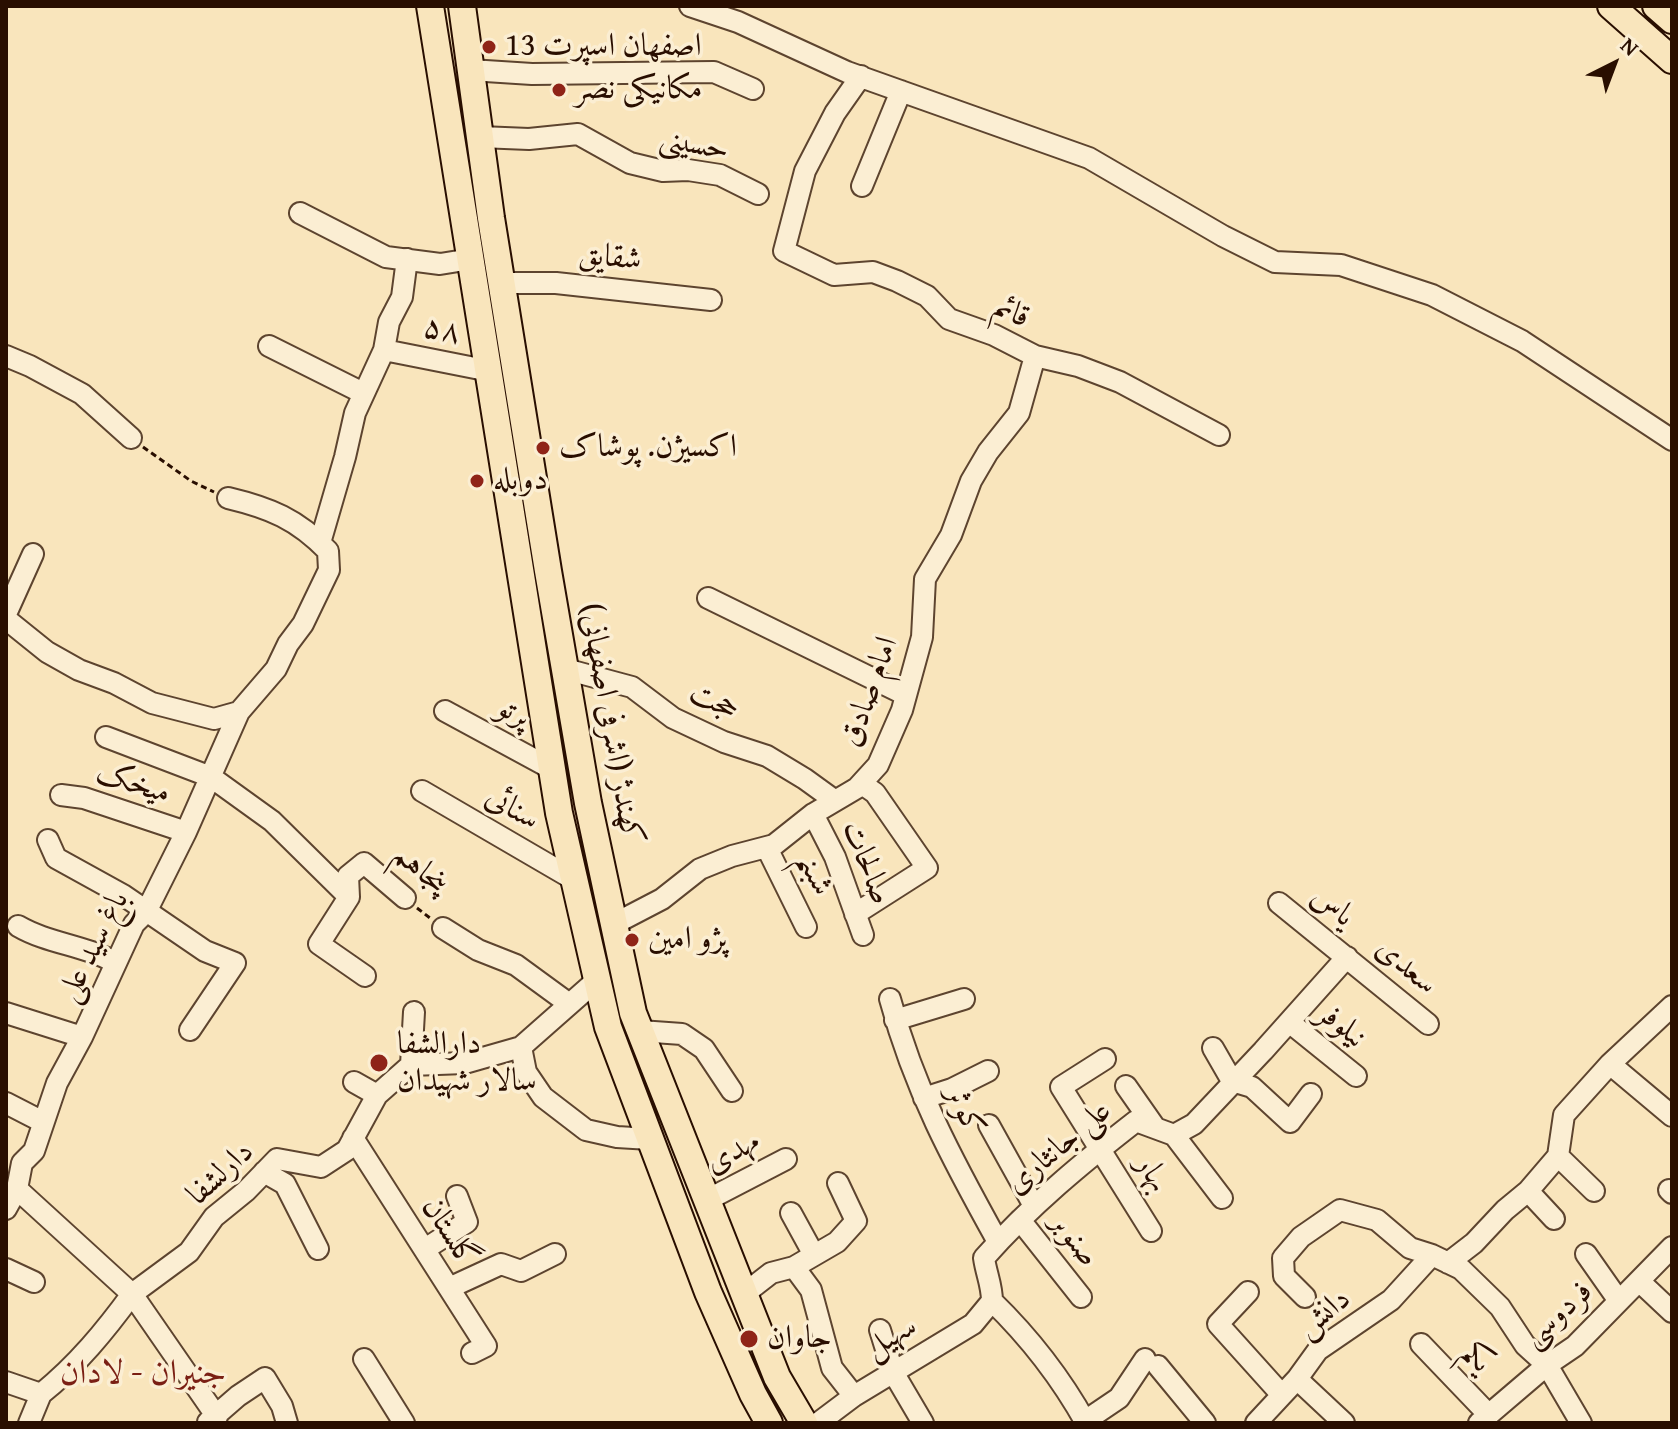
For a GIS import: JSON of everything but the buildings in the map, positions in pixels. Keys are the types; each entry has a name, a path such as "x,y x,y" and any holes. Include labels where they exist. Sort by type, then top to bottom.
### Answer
{"main road":[{"name":"کهندژ (اشرفی اصفهانی)","path":"430,6 490,371 514,445 565,669 588,803 633,1013 777,1377 804,1423"},
{"name":"کهندژ (اشرفی اصفهانی)","path":"462,6 502,283 514,445 552,769 573,879 608,1027 708,1292 769,1423"},
{"path":"1611,6 1672,60"},
{"path":"1656,6 1672,20"},
{"path":"677,1209 689,1216 730,1311 743,1323 748,1324 755,1318"},
{"path":"753,1394 755,1383 763,1379 768,1382 792,1423"}],"street":[{"path":"690,6 738,22 861,76 1089,158 1223,236 1275,262 1341,265 1432,295 1522,341 1672,440"},
{"path":"470,70 532,74 714,72 753,89"},
{"name":"قائم","path":"861,76 835,113 805,171 784,251 834,275 873,272 897,281 927,296 949,319 994,335 1035,356 1078,366 1120,382 1219,435"},
{"path":"862,186 901,91"},
{"name":"حسینی","path":"480,137 529,139 578,134 630,163 663,171 688,170 720,175 758,194"},
{"path":"300,213 386,257 440,264 471,259"},
{"path":"320,543 355,413 384,350 389,322 402,297 407,259"},
{"name":"شقایق","path":"502,283 556,283 711,300"},
{"path":"269,346 363,393"},
{"name":"۵۸","path":"384,350 490,371"},
{"path":"6,356 82,394 131,438"},
{"name":"امام صادق","path":"614,924 662,899 700,869 732,856 774,845 813,814 862,784 878,765 906,695 922,637 925,579 951,535 971,481 988,452 1019,413 1035,356"},
{"path":"228,498 281,514 310,532 320,543"},
{"name":"باغ سید علی","path":"6,1209 17,1189 14,1160 34,1151 57,1083 82,1037 134,924 146,912 186,832 239,712 276,669 288,644 303,624 329,570 328,551 320,543"},
{"path":"33,554 6,616 47,652 152,703 214,719 239,712"},
{"path":"708,598 906,695"},
{"name":"حجت","path":"565,669 632,687 673,718 724,742 767,756 834,800"},
{"name":"پرتو","path":"445,711 552,769"},
{"path":"106,737 211,777 272,821 349,897"},
{"path":"855,914 927,868 875,793 862,784"},
{"name":"سنائی","path":"422,791 573,879"},
{"name":"میخک","path":"61,795 84,798 186,832"},
{"name":"صالحات","path":"813,814 835,857 863,935"},
{"path":"48,840 56,858 123,895 205,951 235,963 190,1030"},
{"name":"شبنم","path":"767,848 806,927"},
{"name":"پنجاهم","path":"365,976 319,944 349,897 348,876 364,863 405,898"},
{"name":"یاس","path":"1279,903 1347,957"},
{"path":"18,926 39,938 97,952 116,963"},
{"name":"پنجاهم","path":"443,928 478,950 516,965 568,1003"},
{"path":"1222,1198 1174,1135 1194,1124 1347,957"},
{"name":"سعدی","path":"1347,957 1428,1024"},
{"path":"414,1012 411,1065 465,1063 521,1047 597,980"},
{"name":"کوثر","path":"890,999 895,1020 940,1136 998,1242"},
{"path":"895,1020 964,999"},
{"path":"1440,1259 1474,1243 1528,1191 1558,1156 1564,1115 1610,1064 1672,1006"},
{"path":"6,1013 82,1037"},
{"name":"نیلوفر","path":"1289,1022 1356,1076"},
{"path":"640,1031 682,1034 704,1049 732,1091"},
{"path":"521,1047 526,1072 543,1097 586,1130 617,1137 650,1139"},
{"path":"1213,1048 1232,1081 1252,1087 1290,1122 1311,1094"},
{"path":"1101,1148 1061,1087 1105,1059"},
{"path":"1610,1064 1672,1116"},
{"name":"دارلشفا","path":"41,1394 102,1336 132,1294 189,1252 214,1217 277,1159 321,1167 347,1150 377,1095 411,1065"},
{"path":"924,1098 952,1089 988,1071"},
{"path":"354,1082 377,1095"},
{"path":"1126,1086 1154,1126"},
{"path":"6,1103 43,1122"},
{"name":"علی جانثاری","path":"992,1301 992,1286 986,1274 984,1258 1070,1171 1136,1121 1174,1135"},
{"name":"صنوبر","path":"989,1125 1027,1213 1081,1297"},
{"name":"گلستان","path":"353,1138 486,1346 472,1353"},
{"name":"بهار","path":"1101,1148 1151,1231"},
{"path":"1558,1156 1594,1191"},
{"name":"مهدی","path":"707,1200 786,1159"},
{"path":"264,1172 285,1184 318,1249"},
{"path":"744,1294 771,1273 794,1267 837,1242 856,1221 838,1183"},
{"path":"17,1189 132,1294 212,1420 238,1396 265,1378 282,1406 287,1423"},
{"path":"1528,1191 1554,1219"},
{"path":"425,1249 467,1222 457,1196"},
{"name":"دانش","path":"1305,1297 1284,1276 1283,1258 1301,1237 1340,1210 1377,1220 1410,1248 1461,1269 1500,1307 1525,1345 1547,1365 1581,1423"},
{"path":"791,1213 814,1255"},
{"name":"فردوسی","path":"1484,1418 1547,1365 1575,1346 1672,1247"},
{"path":"449,1288 501,1264 521,1271 555,1254"},
{"path":"1586,1254 1619,1301"},
{"name":"دانش","path":"1256,1423 1297,1379 1318,1350 1391,1300 1440,1259"},
{"path":"794,1267 811,1290 832,1368 854,1396"},
{"path":"6,1269 34,1282"},
{"path":"1639,1281 1672,1312"},
{"path":"1248,1292 1218,1324 1281,1394"},
{"path":"992,1301 1023,1331 1086,1422 1119,1398 1151,1363 1205,1423"},
{"name":"سهیل","path":"818,1423 854,1396 973,1324 992,1301"},
{"path":"880,1330 893,1372 923,1423"},
{"name":"یکم","path":"1421,1344 1484,1418"},
{"path":"364,1359 404,1423"},
{"path":"1297,1379 1344,1423"},
{"path":"6,1382 41,1394 29,1423"}],"path":[{"path":"131,438 191,481 228,498"},
{"name":"پنجاهم","path":"405,898 443,928"}],"place":[{"name":"اصفهان اسپرت 13","path":"489,47"},
{"name":"مکانیکی نصر","path":"559,90"},
{"name":"اکسیژن. پوشاک","path":"543,448"},
{"name":"دوبله","path":"477,481"},
{"name":"پژو امین","path":"632,940"},
{"name":"دارالشفا سالار شهیدان","path":"379,1063"},
{"name":"جاوان","path":"749,1339"}],"district":[{"name":"جنیران - لادان","path":"143,1374"}]}
